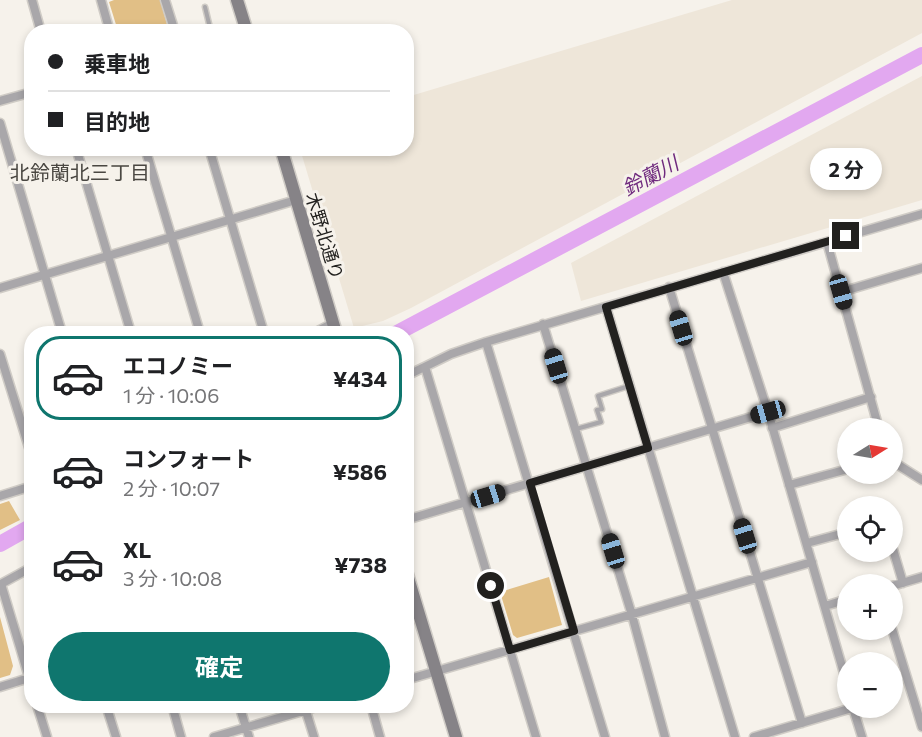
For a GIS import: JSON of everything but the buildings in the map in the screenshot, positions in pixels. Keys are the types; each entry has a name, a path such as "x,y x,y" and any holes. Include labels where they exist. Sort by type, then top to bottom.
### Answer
{"street":[{"path":"32,0 39,24"},
{"path":"101,0 108,24"},
{"path":"165,0 172,24"},
{"path":"237,0 241,24"},
{"path":"0,101 24,94"},
{"path":"0,123 60,326"},
{"path":"78,156 129,326"},
{"path":"147,156 198,326"},
{"path":"212,156 262,326"},
{"name":"木野北通り","path":"283,156 333,326"},
{"path":"0,288 296,200"},
{"path":"414,372 486,342 543,324 922,214"},
{"path":"827,242 876,418"},
{"path":"841,292 922,268"},
{"path":"723,272 768,412 838,652"},
{"path":"669,287 802,723"},
{"path":"606,307 735,737"},
{"path":"543,324 632,615 665,737"},
{"path":"486,342 605,737"},
{"path":"0,354 24,431"},
{"path":"425,367 536,737"},
{"path":"772,428 870,397"},
{"path":"414,518 768,412"},
{"path":"903,468 922,480"},
{"path":"789,485 837,472"},
{"path":"0,496 24,488"},
{"path":"807,543 837,535"},
{"path":"414,678 812,562"},
{"path":"24,571 1,584 24,663"},
{"path":"903,583 922,577"},
{"path":"414,597 456,737"},
{"path":"825,606 837,602"},
{"path":"895,640 922,727"},
{"path":"0,687 24,683"},
{"path":"40,713 47,737"},
{"path":"108,713 116,737"},
{"path":"174,713 181,737"},
{"path":"241,713 249,737"},
{"path":"213,737 290,713"},
{"path":"307,713 314,737"},
{"path":"373,713 380,737"},
{"path":"754,737 837,713"},
{"path":"856,718 862,737"}],"lane":[{"path":"205,8 210,24"},
{"path":"576,429 601,422 597,410 602,409 598,396 630,386"}],"shaded area":[{"path":"114,0 160,0 167,24 116,24 109,2"},
{"path":"732,0 922,0 922,33 411,308 383,321 353,326 302,156 414,156 414,95"},
{"path":"922,76 922,200 581,301 571,263"},
{"path":"9,501 20,520 0,530 0,504"},
{"path":"549,577 562,625 517,638 513,635 500,592"},
{"path":"0,617 13,666 10,675 0,678"}],"waterway":[{"name":"鈴蘭川","path":"410,326 922,55"},
{"name":"鈴蘭川","path":"0,544 24,530"}],"district":[{"name":"北鈴蘭北三丁目","path":"80,172"}],"route":[{"path":"491,586 510,650 574,631 530,483 648,448 606,307 846,236"}]}
